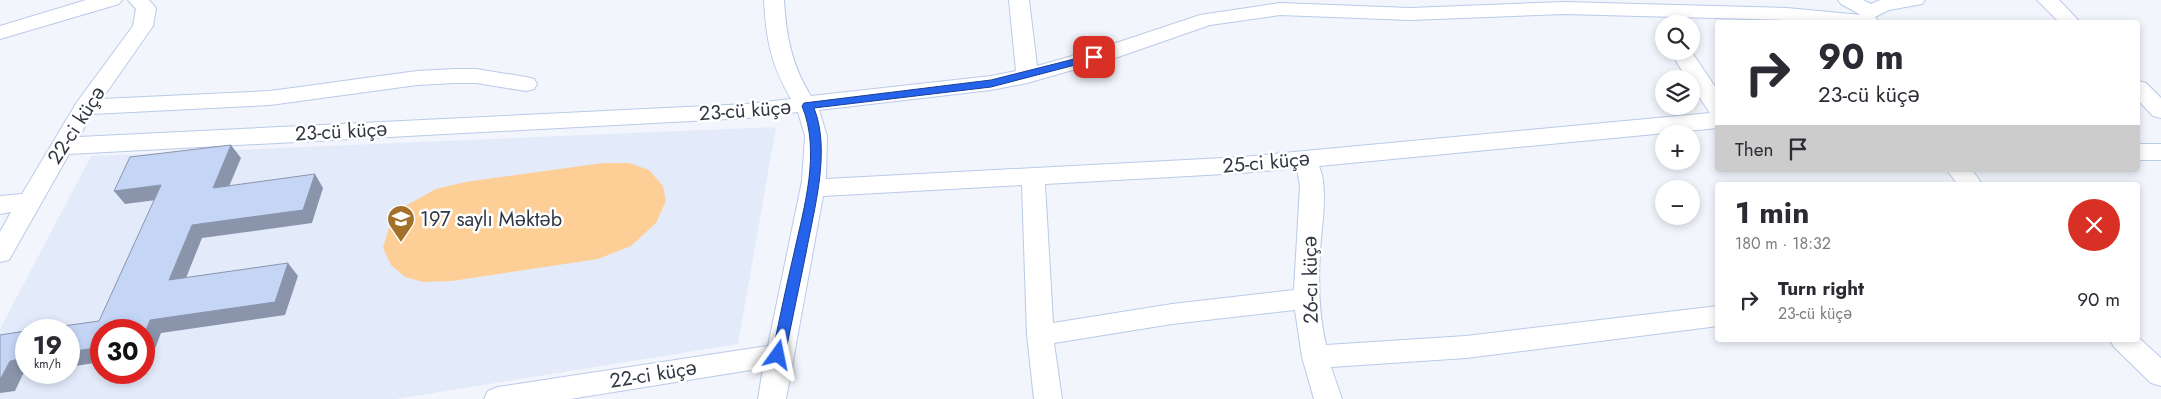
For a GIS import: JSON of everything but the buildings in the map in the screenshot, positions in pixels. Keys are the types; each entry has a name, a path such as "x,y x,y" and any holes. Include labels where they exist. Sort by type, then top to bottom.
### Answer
{"street":[{"name":"22-ci küçə","path":"0,253 85,107 143,26 146,8 138,0"},
{"path":"772,399 778,355 813,188 816,137 814,120 808,106 787,73 774,16 774,0"},
{"path":"1019,0 1027,76"},
{"path":"1848,0 1871,19"},
{"name":"23-cü küçə","path":"1700,17 1787,14 1871,19 1884,5 1915,0"},
{"path":"2047,0 2068,20"},
{"path":"0,33 103,1"},
{"name":"23-cü küçə","path":"60,147 101,143 746,111 808,106 991,84 1027,76 1111,52 1207,20 1316,4 1410,14 1564,8 1655,18"},
{"path":"1686,60 1715,104"},
{"path":"85,107 270,98 417,78 455,76 476,76 526,84"},
{"path":"2140,90 2161,111"},
{"name":"25-ci küçə","path":"813,188 1242,165 1715,120"},
{"path":"2140,152 2161,152"},
{"name":"26-cı küçə","path":"1304,159 1310,172 1312,186 1307,299 1315,357 1328,399"},
{"path":"1961,172 1969,182"},
{"path":"1033,176 1040,335 1048,399"},
{"path":"0,205 28,202"},
{"path":"1040,335 1155,316 1307,299"},
{"path":"1315,357 1466,347 1715,316"},
{"path":"2125,342 2161,375"},
{"name":"22-ci küçə","path":"498,399 778,355"}],"shaded area":[{"name":"197 saylı Məktəb","path":"776,127 738,344 396,399 0,399 0,329 91,156"},
{"path":"603,163 629,163 649,170 663,186 666,201 656,223 631,246 598,259 452,281 423,282 405,277 391,265 383,248 389,227 405,206 436,189 465,182"}],"place":[{"name":"197 saylı Məktəb","path":"401,243"}],"route":[{"path":"778,355 813,188 816,137 814,120 808,106 886,95 991,84 1094,57"}]}
